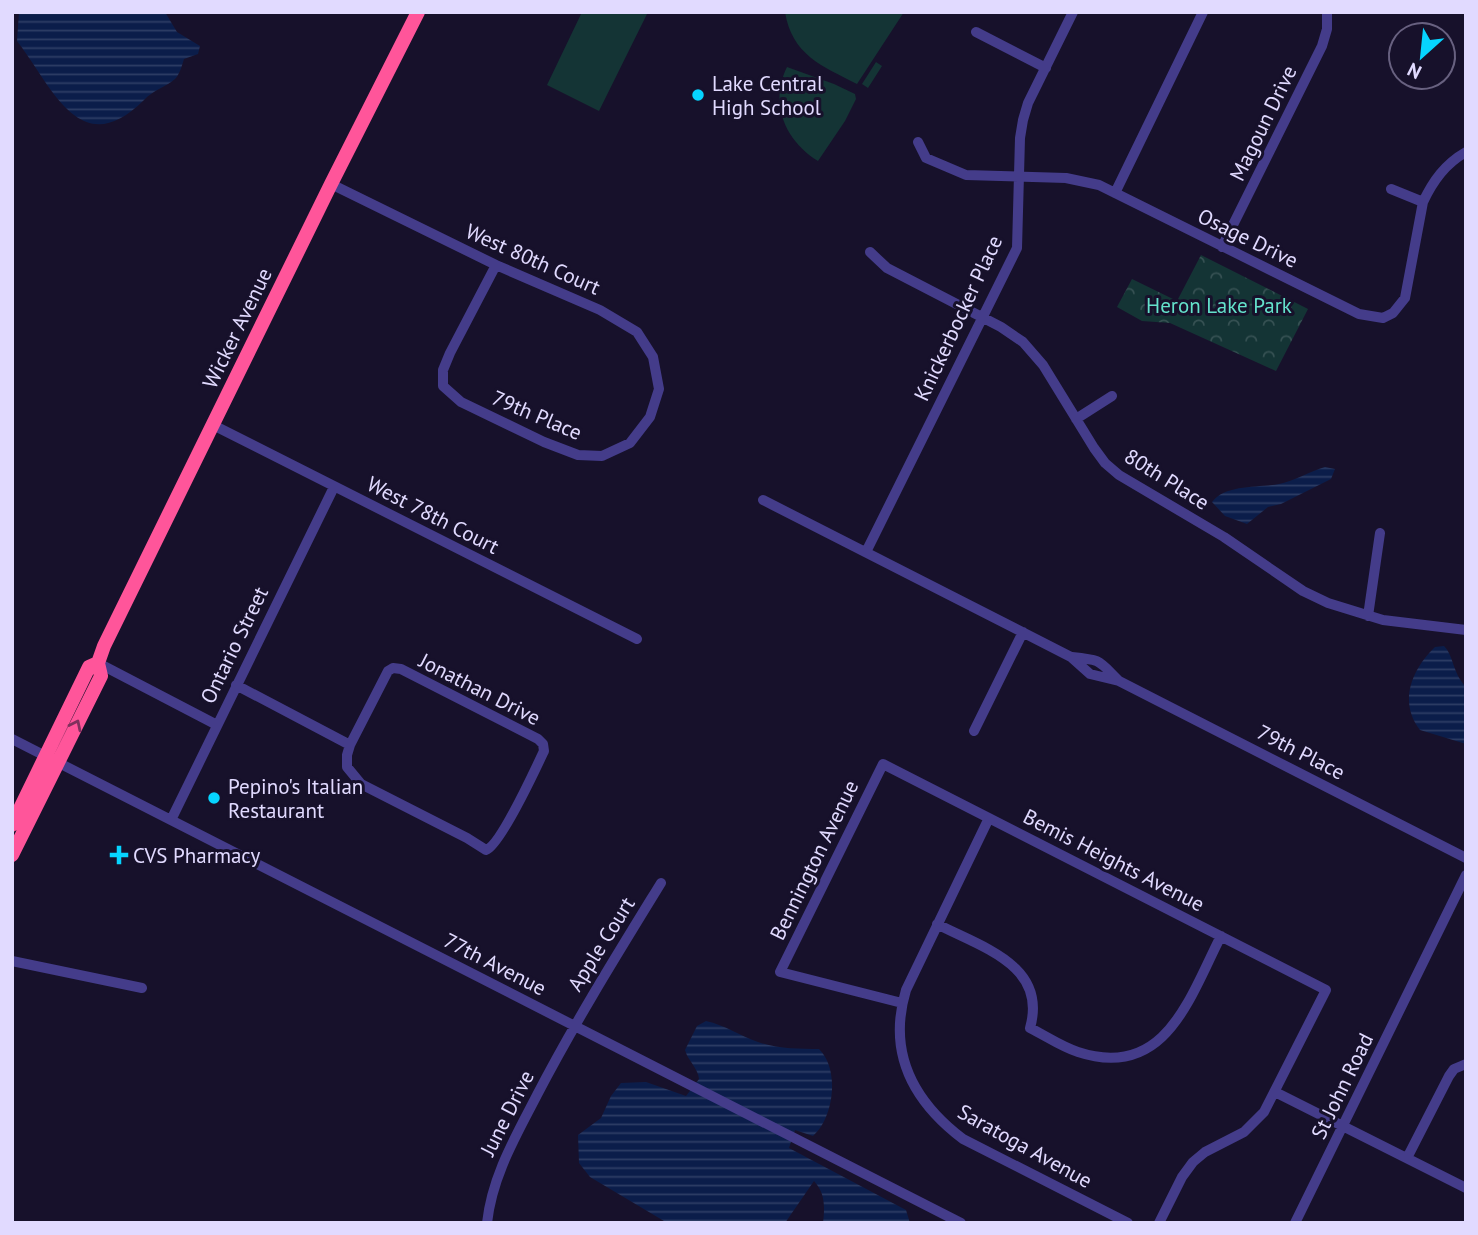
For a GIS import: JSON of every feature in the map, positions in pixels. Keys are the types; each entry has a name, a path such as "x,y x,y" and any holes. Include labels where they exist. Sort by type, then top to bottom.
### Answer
{"highway":[{"name":"Wicker Avenue","path":"12,855 89,667 98,663 331,184 418,12"},
{"name":"Wicker Avenue","path":"12,825 51,759"}],"street":[{"name":"Knickerbocker Place","path":"866,552 1017,248 1020,138 1023,120 1028,103 1073,12"},
{"path":"1115,193 1203,12"},
{"name":"Magoun Drive","path":"1222,247 1322,46 1327,29 1327,12"},
{"path":"976,32 1046,68"},
{"name":"Osage Drive","path":"918,142 926,158 952,171 981,177 1082,180 1115,193 1372,318 1383,318 1393,313 1405,298 1423,202 1441,172 1466,152"},
{"name":"West 80th Court","path":"331,184 495,265 600,310 637,332 653,357 659,389 650,417"},
{"path":"1391,189 1423,202"},
{"name":"80th Place","path":"870,252 887,268 1013,334 1034,353 1105,463 1119,475 1224,537 1303,591 1328,603 1401,624 1466,630"},
{"name":"79th Place","path":"495,265 450,353 443,370 443,386 461,402 544,442 578,455 602,456 630,443 650,417"},
{"path":"1076,419 1112,396"},
{"name":"West 78th Court","path":"213,425 637,639"},
{"name":"Ontario Street","path":"171,820 334,487"},
{"name":"79th Place","path":"763,500 1071,657 1090,674 1119,681 1466,858"},
{"path":"1368,616 1380,533"},
{"path":"974,732 1023,632"},
{"name":"79th Place","path":"1071,657 1096,659 1119,681"},
{"path":"98,663 217,725"},
{"name":"Jonathan Drive","path":"393,668 401,669 538,739 543,744 544,751 501,834 492,847 486,850 361,784 347,768 350,745 388,671 393,668"},
{"path":"236,685 350,745"},
{"name":"77th Avenue","path":"12,739 961,1223"},
{"name":"Bemis Heights Avenue","path":"883,764 1326,990 1275,1092"},
{"name":"Bennington Avenue","path":"883,764 780,972 902,1003"},
{"name":"Saratoga Avenue","path":"989,818 912,973 902,1003 899,1040 905,1069 913,1085 941,1122 963,1139 1128,1223"},
{"name":"St John Road","path":"1295,1223 1466,875"},
{"name":"Apple Court","path":"574,1025 661,883"},
{"path":"937,924 1012,963 1024,976 1032,992 1034,1005 1030,1028 1076,1052 1110,1058 1138,1053 1165,1036 1179,1018 1221,936"},
{"path":"12,961 142,988"},
{"name":"June Drive","path":"486,1223 492,1192 505,1158 574,1025"},
{"path":"1407,1158 1449,1076 1454,1069 1466,1064"},
{"path":"1159,1223 1182,1177 1193,1162 1205,1152 1254,1124 1265,1112 1275,1092 1466,1188"}],"green space":[{"path":"582,12 647,14 599,111 547,85"},
{"path":"785,12 904,12 857,84 821,65 802,49 794,39"},
{"path":"876,62 882,66 868,88 862,84"},
{"path":"787,67 855,94 856,99 845,121 818,161 797,143 783,120 780,94"},
{"name":"Heron Lake Park","path":"1201,255 1308,309 1276,371 1170,323 1142,321 1117,307 1132,279 1177,301"}],"water":[{"path":"19,12 165,12 177,32 200,46 198,54 184,59 175,79 151,94 122,118 102,124 85,121 70,111 56,96 17,41"},
{"path":"1325,467 1335,469 1331,479 1281,504 1268,507 1247,524 1225,516 1212,502 1218,496 1234,489 1284,483"},
{"path":"1444,646 1466,687 1466,744 1420,730 1410,708 1411,686 1420,665 1435,647"},
{"path":"706,1021 765,1044 819,1049 830,1069 830,1106 826,1118 813,1136 795,1130 789,1148 906,1210 910,1223 823,1223 823,1200 814,1181 785,1223 664,1221 590,1177 579,1163 578,1135 601,1118 611,1096 621,1083 646,1082 686,1096 699,1079 685,1050 697,1026"}],"place":[{"name":"Lake Central High School","path":"698,95"},
{"name":"Pepino's Italian Restaurant","path":"214,798"},
{"name":"CVS Pharmacy","path":"119,855"}]}
